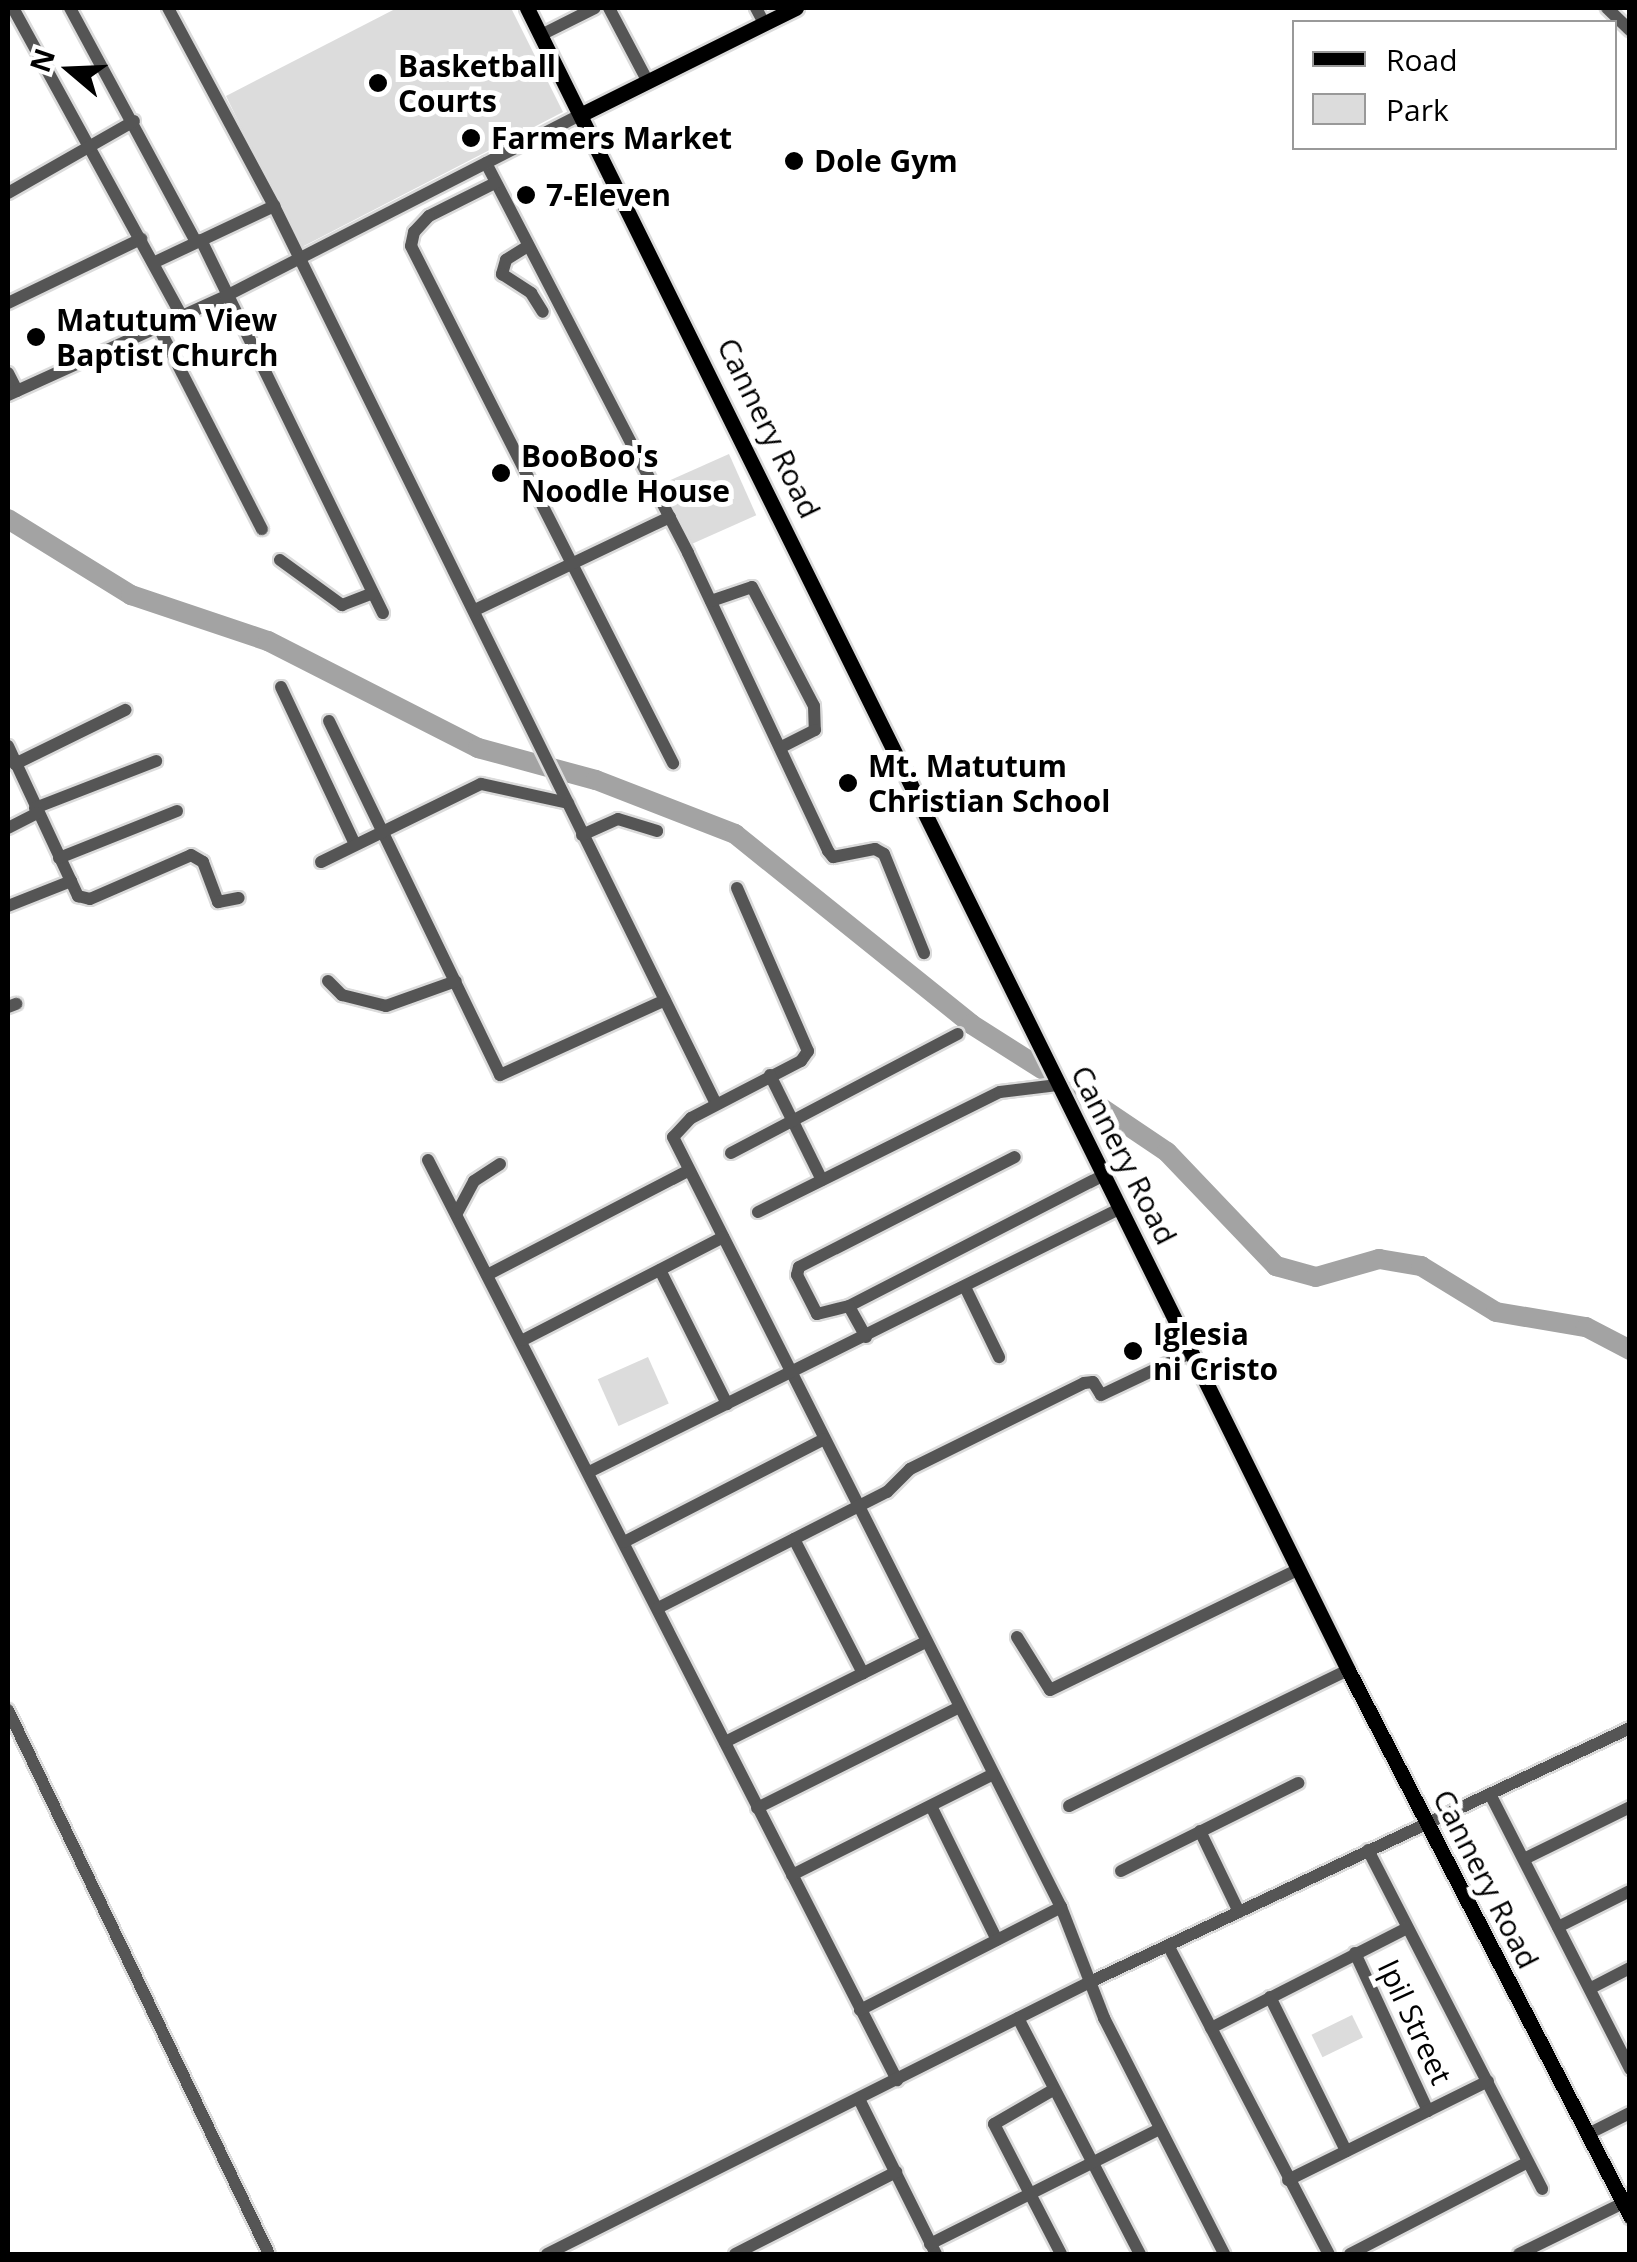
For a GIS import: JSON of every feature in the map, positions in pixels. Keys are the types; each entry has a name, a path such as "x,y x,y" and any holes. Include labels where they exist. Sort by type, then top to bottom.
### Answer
{"main road":[{"name":"Cannery Road","path":"526,8 582,114 1348,1670 1626,2209"},
{"path":"582,114 796,8"}],"street":[{"path":"13,8 182,317"},
{"path":"70,8 198,241 383,613"},
{"path":"168,8 274,206 716,1104"},
{"path":"541,35 595,8"},
{"path":"609,8 647,80"},
{"path":"756,8 764,24"},
{"path":"1608,8 1630,30"},
{"path":"8,373 12,393 159,328 582,114"},
{"path":"8,193 89,151 134,121"},
{"path":"486,163 670,517 831,855 875,848 884,854 924,953"},
{"path":"495,183 430,216 414,232 412,246 672,764"},
{"path":"155,262 274,206"},
{"path":"8,303 141,239"},
{"path":"528,246 506,260 502,274 531,293 543,312"},
{"path":"159,328 262,529"},
{"path":"475,610 670,517"},
{"path":"280,560 342,605 373,593"},
{"path":"711,601 752,588 814,706 816,730 780,748"},
{"path":"281,687 355,844"},
{"path":"14,771 125,710"},
{"path":"329,720 380,832 503,1077 664,1000"},
{"path":"8,746 14,771 78,896 90,899 191,855 202,862 218,902 239,898"},
{"path":"8,828 36,811 156,760"},
{"path":"321,862 481,784 568,804"},
{"path":"59,858 177,810"},
{"path":"582,835 618,819 657,831"},
{"path":"8,906 71,882"},
{"path":"738,888 808,1044 801,1061 716,1104 674,1132 688,1171 1060,1907 1090,1982 1224,2254"},
{"path":"328,980 342,995 386,1006 456,981"},
{"path":"731,1153 958,1034"},
{"path":"770,1075 822,1180"},
{"path":"758,1212 1000,1092 1058,1084"},
{"path":"1015,1157 797,1270 817,1314 848,1306 1104,1174"},
{"path":"428,1160 490,1274 898,2080"},
{"path":"457,1213 474,1181 500,1164"},
{"path":"490,1274 688,1171"},
{"path":"590,1471 866,1338 1121,1208"},
{"path":"523,1340 723,1238"},
{"path":"660,1270 727,1404"},
{"path":"965,1287 999,1357"},
{"path":"848,1306 866,1338"},
{"path":"658,1608 859,1506 910,1469 1084,1382 1093,1382 1101,1396 1192,1352"},
{"path":"624,1542 824,1439"},
{"path":"794,1539 863,1673"},
{"path":"1016,1637 1050,1690 1298,1569"},
{"path":"725,1742 926,1642"},
{"path":"1069,1806 1348,1670"},
{"path":"757,1808 958,1708"},
{"path":"8,1710 270,2254"},
{"path":"547,2254 1090,1982 1630,1728"},
{"path":"792,1874 992,1775"},
{"path":"1121,1871 1298,1783"},
{"path":"1490,1794 1630,2069"},
{"path":"931,1806 997,1940"},
{"path":"1524,1859 1630,1807"},
{"path":"1200,1831 1240,1912"},
{"path":"1368,1850 1542,2190"},
{"path":"1558,1926 1630,1891"},
{"path":"860,2010 1060,1907"},
{"path":"1211,2028 1407,1928"},
{"path":"1169,1947 1329,2254"},
{"name":"Ipil Street","path":"1355,1953 1428,2111"},
{"path":"1590,1988 1630,1968"},
{"path":"1270,1998 1346,2151"},
{"path":"1018,2018 1140,2254"},
{"path":"1288,2180 1488,2081"},
{"path":"1053,2090 994,2124 1061,2254"},
{"path":"859,2099 933,2249 1029,2191 1160,2129"},
{"path":"1588,2134 1630,2114"},
{"path":"1350,2254 1528,2162"},
{"path":"735,2254 896,2172"},
{"path":"1519,2254 1626,2209"}],"green space":[{"path":"397,8 511,8 563,112 300,248 226,96"},
{"path":"729,454 756,515 688,546 660,485"},
{"path":"648,1357 669,1404 618,1426 598,1379"},
{"path":"1352,2015 1363,2037 1323,2057 1312,2035"}],"waterway":[{"path":"8,519 131,595 268,641 478,748 596,780 735,834 971,1024 1042,1069"},
{"path":"1075,1090 1167,1152 1276,1266 1316,1277 1379,1259 1421,1266 1496,1312 1586,1327 1630,1350"}],"place":[{"name":"Basketball Courts","path":"378,83"},
{"name":"Farmers Market","path":"471,138"},
{"name":"Dole Gym","path":"794,161"},
{"name":"7-Eleven","path":"526,195"},
{"name":"Matutum View Baptist Church","path":"36,337"},
{"name":"BooBoo's Noodle House","path":"501,473"},
{"name":"Mt. Matutum Christian School","path":"848,783"},
{"name":"Iglesia ni Cristo","path":"1133,1351"}]}
